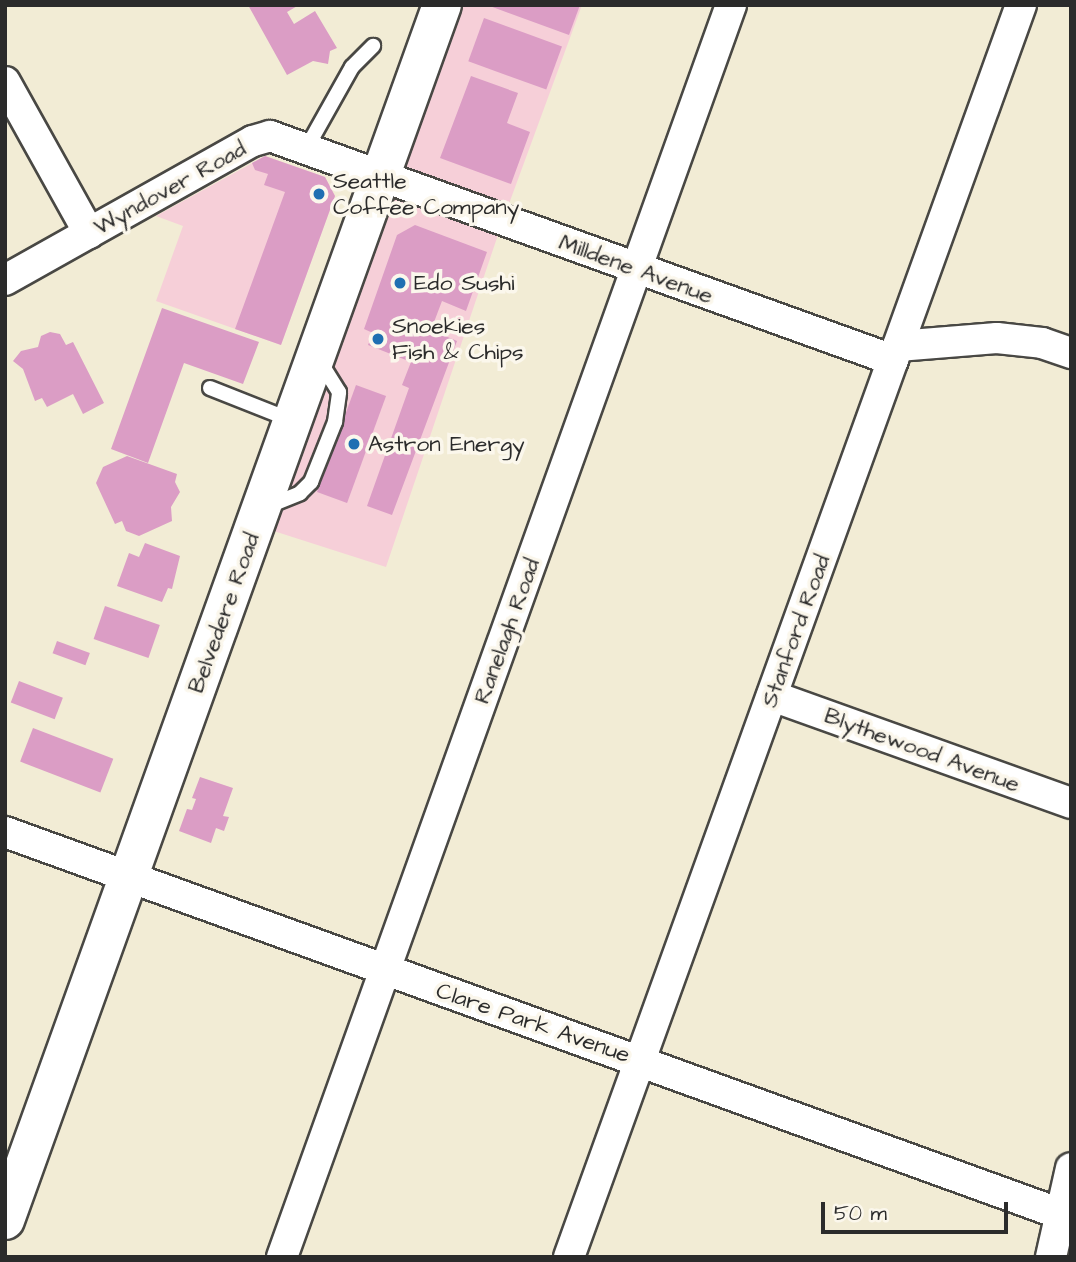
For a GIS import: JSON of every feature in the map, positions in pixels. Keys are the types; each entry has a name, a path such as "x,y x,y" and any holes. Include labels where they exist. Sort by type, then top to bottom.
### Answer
{"main road":[{"name":"Belvedere Road","path":"5,1220 442,5"}],"street":[{"name":"Ranelagh Road","path":"282,1257 731,5"},
{"name":"Stanford Road","path":"569,1257 1021,5"},
{"path":"5,82 89,233"},
{"name":"Wyndover Road","path":"5,280 253,141 270,136 380,176"},
{"name":"Milldene Avenue","path":"380,176 637,270 896,353 997,338 1033,342 1071,354"},
{"name":"Blythewood Avenue","path":"772,696 1071,803"},
{"name":"Clare Park Avenue","path":"5,832 1061,1214"},
{"path":"1052,1257 1071,1168"}],"lane":[{"path":"306,149 352,67 373,46"},
{"path":"261,509 306,489 335,422 339,391 316,356"},
{"path":"210,388 293,421"}],"shaded area":[{"path":"442,5 582,5 503,220 386,567 255,525"},
{"path":"265,156 325,177 335,196 281,345 156,301 183,226 156,216"}],"building":[{"path":"248,5 299,5 287,12 294,24 315,11 337,48 330,51 328,64 313,61 287,75"},
{"path":"487,5 580,5 569,35"},
{"path":"484,18 562,46 546,90 468,61"},
{"path":"471,76 518,93 507,123 530,132 511,184 440,158"},
{"path":"265,156 325,177 335,196 281,345 235,329 285,192 264,185 268,174 255,170 252,163"},
{"path":"415,225 487,252 466,311 442,301 431,330 457,341 392,515 367,506 409,388 402,385 411,362 368,345 373,333 364,329 397,235"},
{"path":"162,308 259,342 243,384 184,363 148,463 111,449"},
{"path":"50,332 60,334 66,345 73,342 104,403 83,414 73,394 47,407 42,398 35,401 23,369 13,361 21,351 38,347 41,336"},
{"path":"356,385 386,396 347,503 317,492"},
{"path":"127,456 177,474 175,482 180,492 171,507 172,521 139,536 126,531 122,521 115,524 96,483 103,467"},
{"path":"145,543 180,556 172,589 168,588 162,602 117,586 129,553 139,557"},
{"path":"105,606 160,625 148,658 94,639"},
{"path":"57,641 90,653 85,665 53,653"},
{"path":"19,681 63,698 55,719 11,702"},
{"path":"33,728 113,759 100,792 20,762"},
{"path":"200,777 233,788 223,816 229,817 224,831 216,828 211,843 179,831 187,809 192,810 196,799 192,798"}],"place":[{"name":"Seattle Coffee Company","path":"319,194"},
{"name":"Edo Sushi","path":"400,283"},
{"name":"Snoekies Fish & Chips","path":"378,339"},
{"name":"Astron Energy","path":"354,444"}]}
